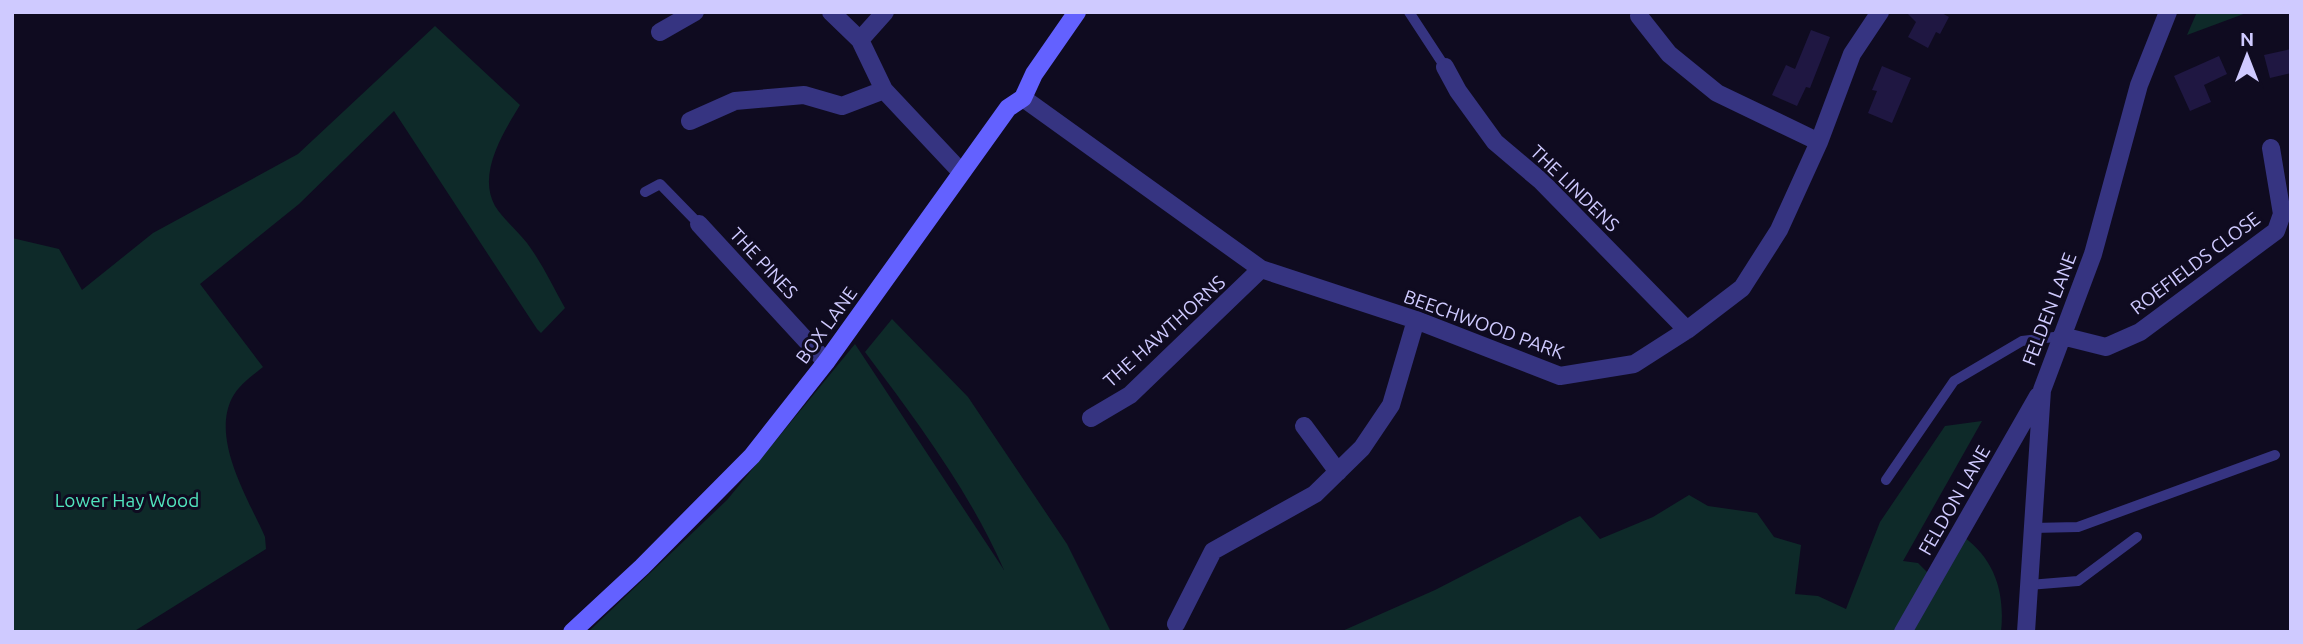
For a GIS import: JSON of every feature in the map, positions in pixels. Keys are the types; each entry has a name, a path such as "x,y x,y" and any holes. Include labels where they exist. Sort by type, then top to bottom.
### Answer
{"main road":[{"name":"BOX LANE","path":"572,632 736,474 826,362 1008,108 1024,98 1034,74 1077,12"}],"street":[{"path":"660,32 695,12"},
{"path":"831,12 860,40 884,90 961,172"},
{"path":"860,40 884,12"},
{"name":"BEECHWOOD PARK","path":"1024,98 1261,270 1416,320 1560,376 1634,364 1687,330 1742,288 1779,230 1819,142 1852,54 1880,12"},
{"name":"FELDEN LANE","path":"2026,632 2042,390 2093,254 2139,85 2168,12"},
{"path":"1639,16 1669,54 1717,93 1819,142"},
{"name":"THE LINDENS","path":"1445,67 1458,91 1495,142 1541,181 1687,330"},
{"path":"690,121 735,101 804,95 842,106 884,90"},
{"name":"ROEFIELDS CLOSE","path":"2062,336 2106,347 2140,332 2276,230 2282,214 2271,148"},
{"name":"THE PINES","path":"699,224 826,362"},
{"name":"THE HAWTHORNS","path":"1091,418 1130,395 1261,270"},
{"path":"1176,624 1213,551 1315,494 1363,448 1391,405 1416,320"},
{"name":"FELDON LANE","path":"1903,632 2042,390"},
{"path":"1304,426 1338,472"}],"lane":[{"path":"1409,12 1445,67"},
{"path":"645,192 660,184 699,224"},
{"path":"1886,480 1954,381 2022,341 2062,336"},
{"path":"2031,528 2078,527 2275,455"},
{"path":"2028,585 2078,581 2137,537"}],"green space":[{"path":"2197,12 2249,12 2187,35"},
{"name":"Lower Hay Wood","path":"435,26 520,105 494,154 489,181 490,194 498,211 532,251 565,308 541,333 537,329 394,111 299,204 200,284 263,367 242,385 232,398 227,414 226,432 234,469 265,537 266,549 133,632 12,632 12,238 59,249 82,290 153,233 298,154"},
{"path":"892,319 968,397 1067,544 1111,632 588,632 727,500 855,344 1004,570 959,485 865,352"},
{"path":"1982,421 1903,561 1918,563 1928,573 1899,632 1340,632 1435,590 1580,516 1600,539 1653,517 1689,495 1708,506 1757,513 1774,537 1801,545 1795,594 1818,596 1846,609 1880,522 1945,426"},
{"path":"1964,537 1984,557 1996,579 2001,604 2001,632 1908,632"}],"building":[{"path":"1906,12 1940,12 1949,17 1940,34 1936,32 1928,48 1908,37 1916,22"},
{"path":"1811,30 1830,37 1810,88 1806,87 1797,106 1772,95 1786,65 1795,69"},
{"path":"2291,49 2291,73 2270,78 2264,55"},
{"path":"2219,56 2227,74 2204,85 2211,102 2190,111 2174,76"},
{"path":"1882,66 1911,78 1892,123 1868,113 1877,91 1872,90"}]}
